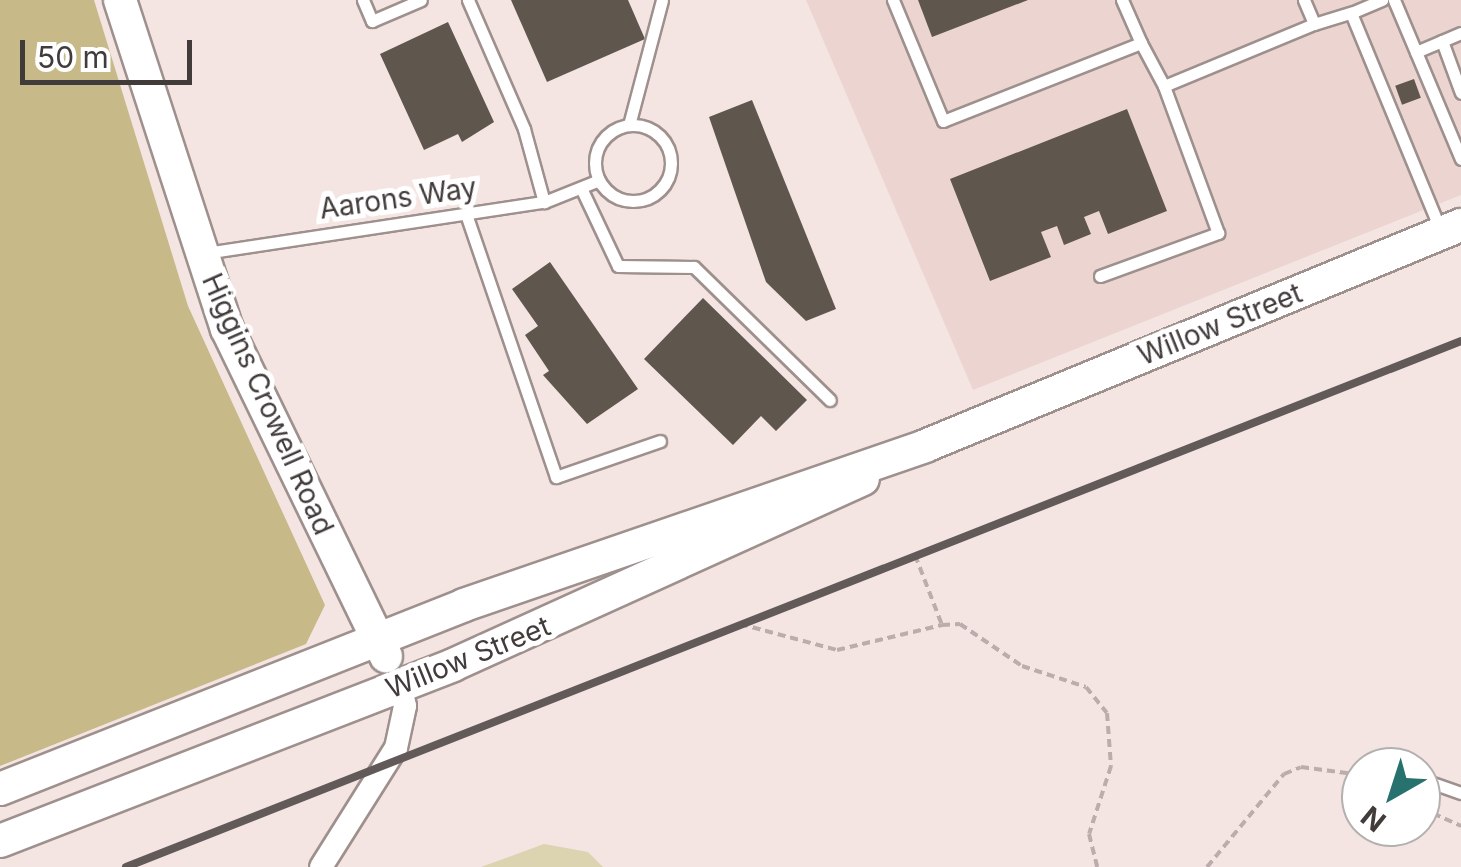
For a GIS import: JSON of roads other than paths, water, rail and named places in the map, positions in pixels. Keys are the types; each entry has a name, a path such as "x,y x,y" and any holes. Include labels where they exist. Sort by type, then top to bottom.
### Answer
{"main road":[{"name":"Higgins Crowell Road","path":"120,0 227,330 400,686"},
{"name":"Willow Street","path":"0,789 378,640 791,486 924,446 1451,229"},
{"name":"Willow Street","path":"0,842 400,686 805,510 924,446"}],"street":[{"path":"321,867 396,748 404,720 400,686"}],"lane":[{"path":"364,0 372,21 421,0"},
{"path":"468,0 524,129 544,202"},
{"path":"629,125 666,142 669,178 640,201 616,198 599,180 600,143 629,125 662,0"},
{"path":"893,0 943,121 1141,44"},
{"path":"1100,276 1218,233 1164,86 1122,0"},
{"path":"1304,0 1314,24"},
{"path":"1164,86 1382,0"},
{"path":"1394,0 1461,158"},
{"path":"1352,13 1451,229"},
{"path":"1416,52 1461,34"},
{"path":"1442,41 1461,93"},
{"name":"Aarons Way","path":"200,254 544,202 599,180"},
{"path":"582,190 618,266 694,267 830,400"},
{"path":"466,214 556,478 660,440"}],"railway":[{"path":"126,867 1461,341"}]}
